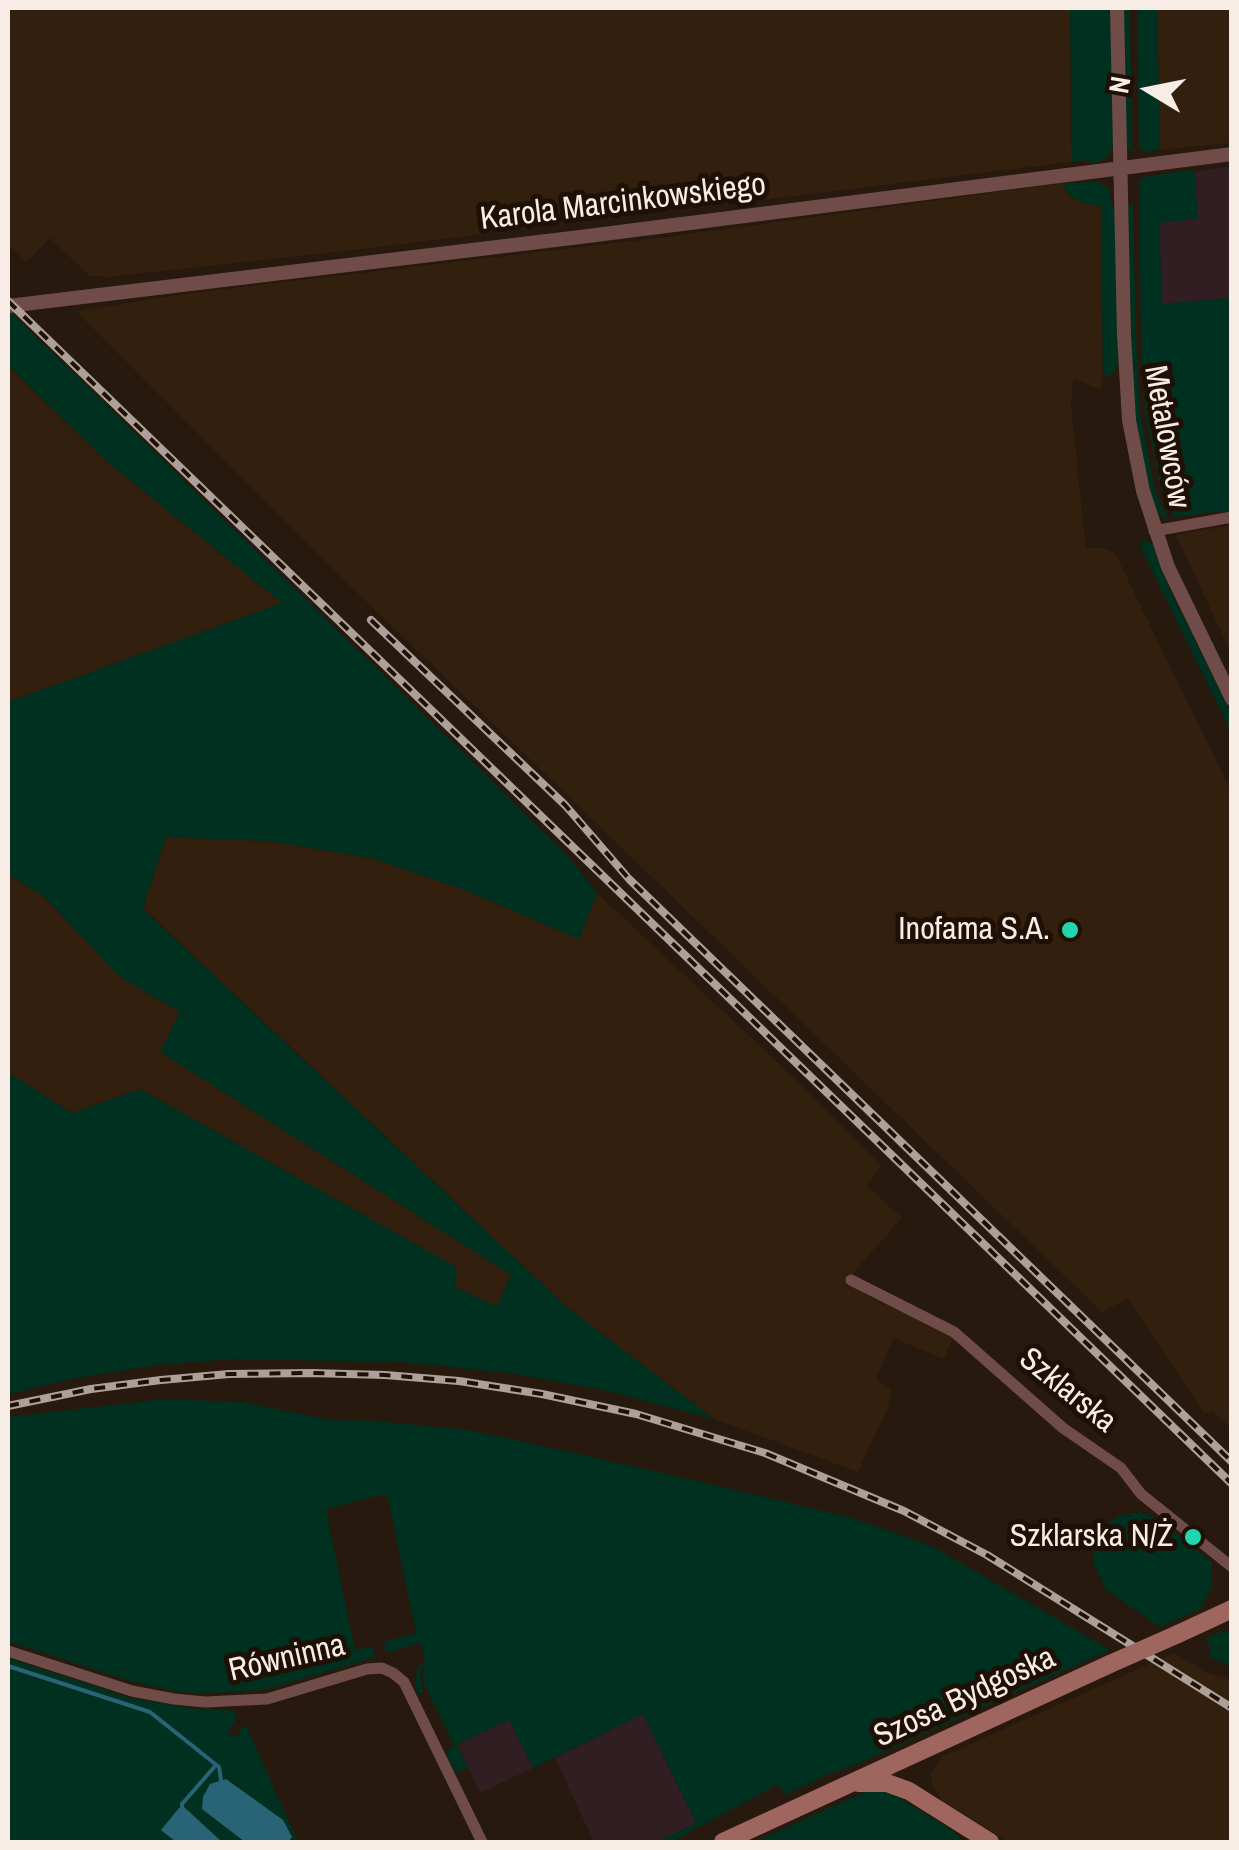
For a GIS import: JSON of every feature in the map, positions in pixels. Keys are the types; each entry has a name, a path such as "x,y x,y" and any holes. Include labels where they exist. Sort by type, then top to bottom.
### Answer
{"main road":[{"name":"Szosa Bydgoska","path":"723,1842 1232,1609"},
{"path":"908,1758 916,1786 927,1802"},
{"path":"853,1783 887,1783 927,1802 990,1842"}],"street":[{"name":"Metalowców","path":"1117,8 1125,383 1136,458 1154,531 1176,586 1232,699"},
{"name":"Karola Marcinkowskiego","path":"15,305 1232,154"},
{"path":"1154,531 1232,517"},
{"name":"Szklarska","path":"851,1280 954,1332 1064,1428 1120,1468 1140,1494 1232,1567"},
{"name":"Równinna","path":"8,1650 132,1690 205,1702 267,1698 382,1668 404,1682 482,1842"}],"shaded area":[{"path":"8,8 1070,8 1072,162 337,252 90,276 50,238 26,262 8,244"},
{"path":"1157,8 1231,8 1231,143 1160,150"},
{"path":"1231,166 1231,298 1162,305 1159,222 1196,219 1194,172"},
{"path":"1063,183 1067,193 1101,206 1102,390 1073,379 1071,405 1086,549 1102,547 1115,553 1231,791 1231,1428 1213,1411 1205,1414 1128,1299 1102,1312 337,573 76,311 190,293 666,237"},
{"path":"8,365 106,461 283,603 8,702"},
{"path":"1231,525 1232,648 1229,649 1176,535"},
{"path":"165,837 269,841 371,858 462,889 579,938 597,893 882,1166 866,1185 902,1218 848,1283 873,1299 953,1336 944,1359 893,1338 876,1380 891,1389 889,1405 858,1472 714,1419 569,1309 143,908"},
{"path":"8,874 44,897 120,977 181,1012 161,1052 511,1274 497,1307 456,1288 455,1267 140,1089 72,1113 12,1077 8,1072"},
{"path":"1174,1653 1208,1673 1231,1680 1231,1842 1008,1842 942,1800 933,1786 931,1773 941,1757"},
{"path":"643,1714 696,1823 657,1842 594,1842 555,1758"},
{"path":"510,1719 533,1768 480,1793 457,1744"}],"green space":[{"path":"1070,8 1111,8 1113,145 1108,156 1090,164 1089,160 1072,162"},
{"path":"1123,8 1130,8 1135,155 1125,139"},
{"path":"1137,8 1157,8 1160,150 1145,152 1139,148"},
{"path":"1194,169 1198,216 1159,223 1162,304 1231,298 1231,510 1175,517 1161,490 1145,410 1139,182 1144,177"},
{"path":"1098,182 1109,189 1115,208 1118,366 1103,377 1101,207 1079,202 1067,193 1063,183"},
{"path":"1127,205 1133,206 1140,411 1155,491 1169,520 1154,507 1135,412"},
{"path":"12,313 567,855 597,893 579,939 462,889 371,858 269,841 166,837 143,909 569,1309 714,1419 603,1390 516,1374 403,1362 231,1359 157,1365 8,1394 8,1072 72,1113 140,1089 456,1267 456,1288 497,1306 511,1275 160,1052 180,1012 120,977 44,897 8,874 8,702 282,603 106,461 8,365 8,314"},
{"path":"1144,539 1152,544 1171,592 1231,713 1231,732 1140,546"},
{"path":"165,1399 243,1402 330,1420 469,1430 849,1517 932,1546 1110,1650 785,1795 779,1784 671,1842 657,1842 696,1823 643,1714 533,1768 509,1720 457,1744 468,1768 455,1773 445,1752 454,1745 423,1681 425,1660 420,1672 423,1692 418,1695 415,1688 417,1669 425,1659 420,1643 387,1653 384,1642 416,1633 387,1494 326,1509 355,1650 372,1646 375,1657 264,1690 202,1693 130,1681 8,1641 8,1417"},
{"path":"1140,1512 1156,1518 1212,1562 1212,1587 1200,1609 1160,1627 1106,1590 1093,1562 1093,1547 1104,1525 1121,1515"},
{"path":"1232,1631 1231,1666 1209,1657 1207,1638"},
{"path":"8,1658 131,1698 235,1712 235,1722 228,1732 233,1737 238,1735 245,1723 298,1842 8,1842"},
{"path":"865,1792 897,1796 964,1842 754,1842"}],"water":[{"path":"226,1779 283,1820 292,1837 288,1842 245,1842 202,1809 210,1784"},
{"path":"184,1807 222,1842 176,1842 161,1830"}],"waterway":[{"path":"8,1666 150,1712 219,1767 221,1780"},
{"path":"182,1807 216,1765"}],"railway":[{"path":"8,301 1232,1484"},
{"path":"371,620 565,805 629,879 1232,1462"},
{"path":"8,1406 161,1380 311,1373 459,1381 636,1414 765,1453 904,1511 987,1555 1232,1708"}],"place":[{"name":"Inofama S.A.","path":"1070,930"},
{"name":"Szklarska N/Ż","path":"1193,1537"}]}
